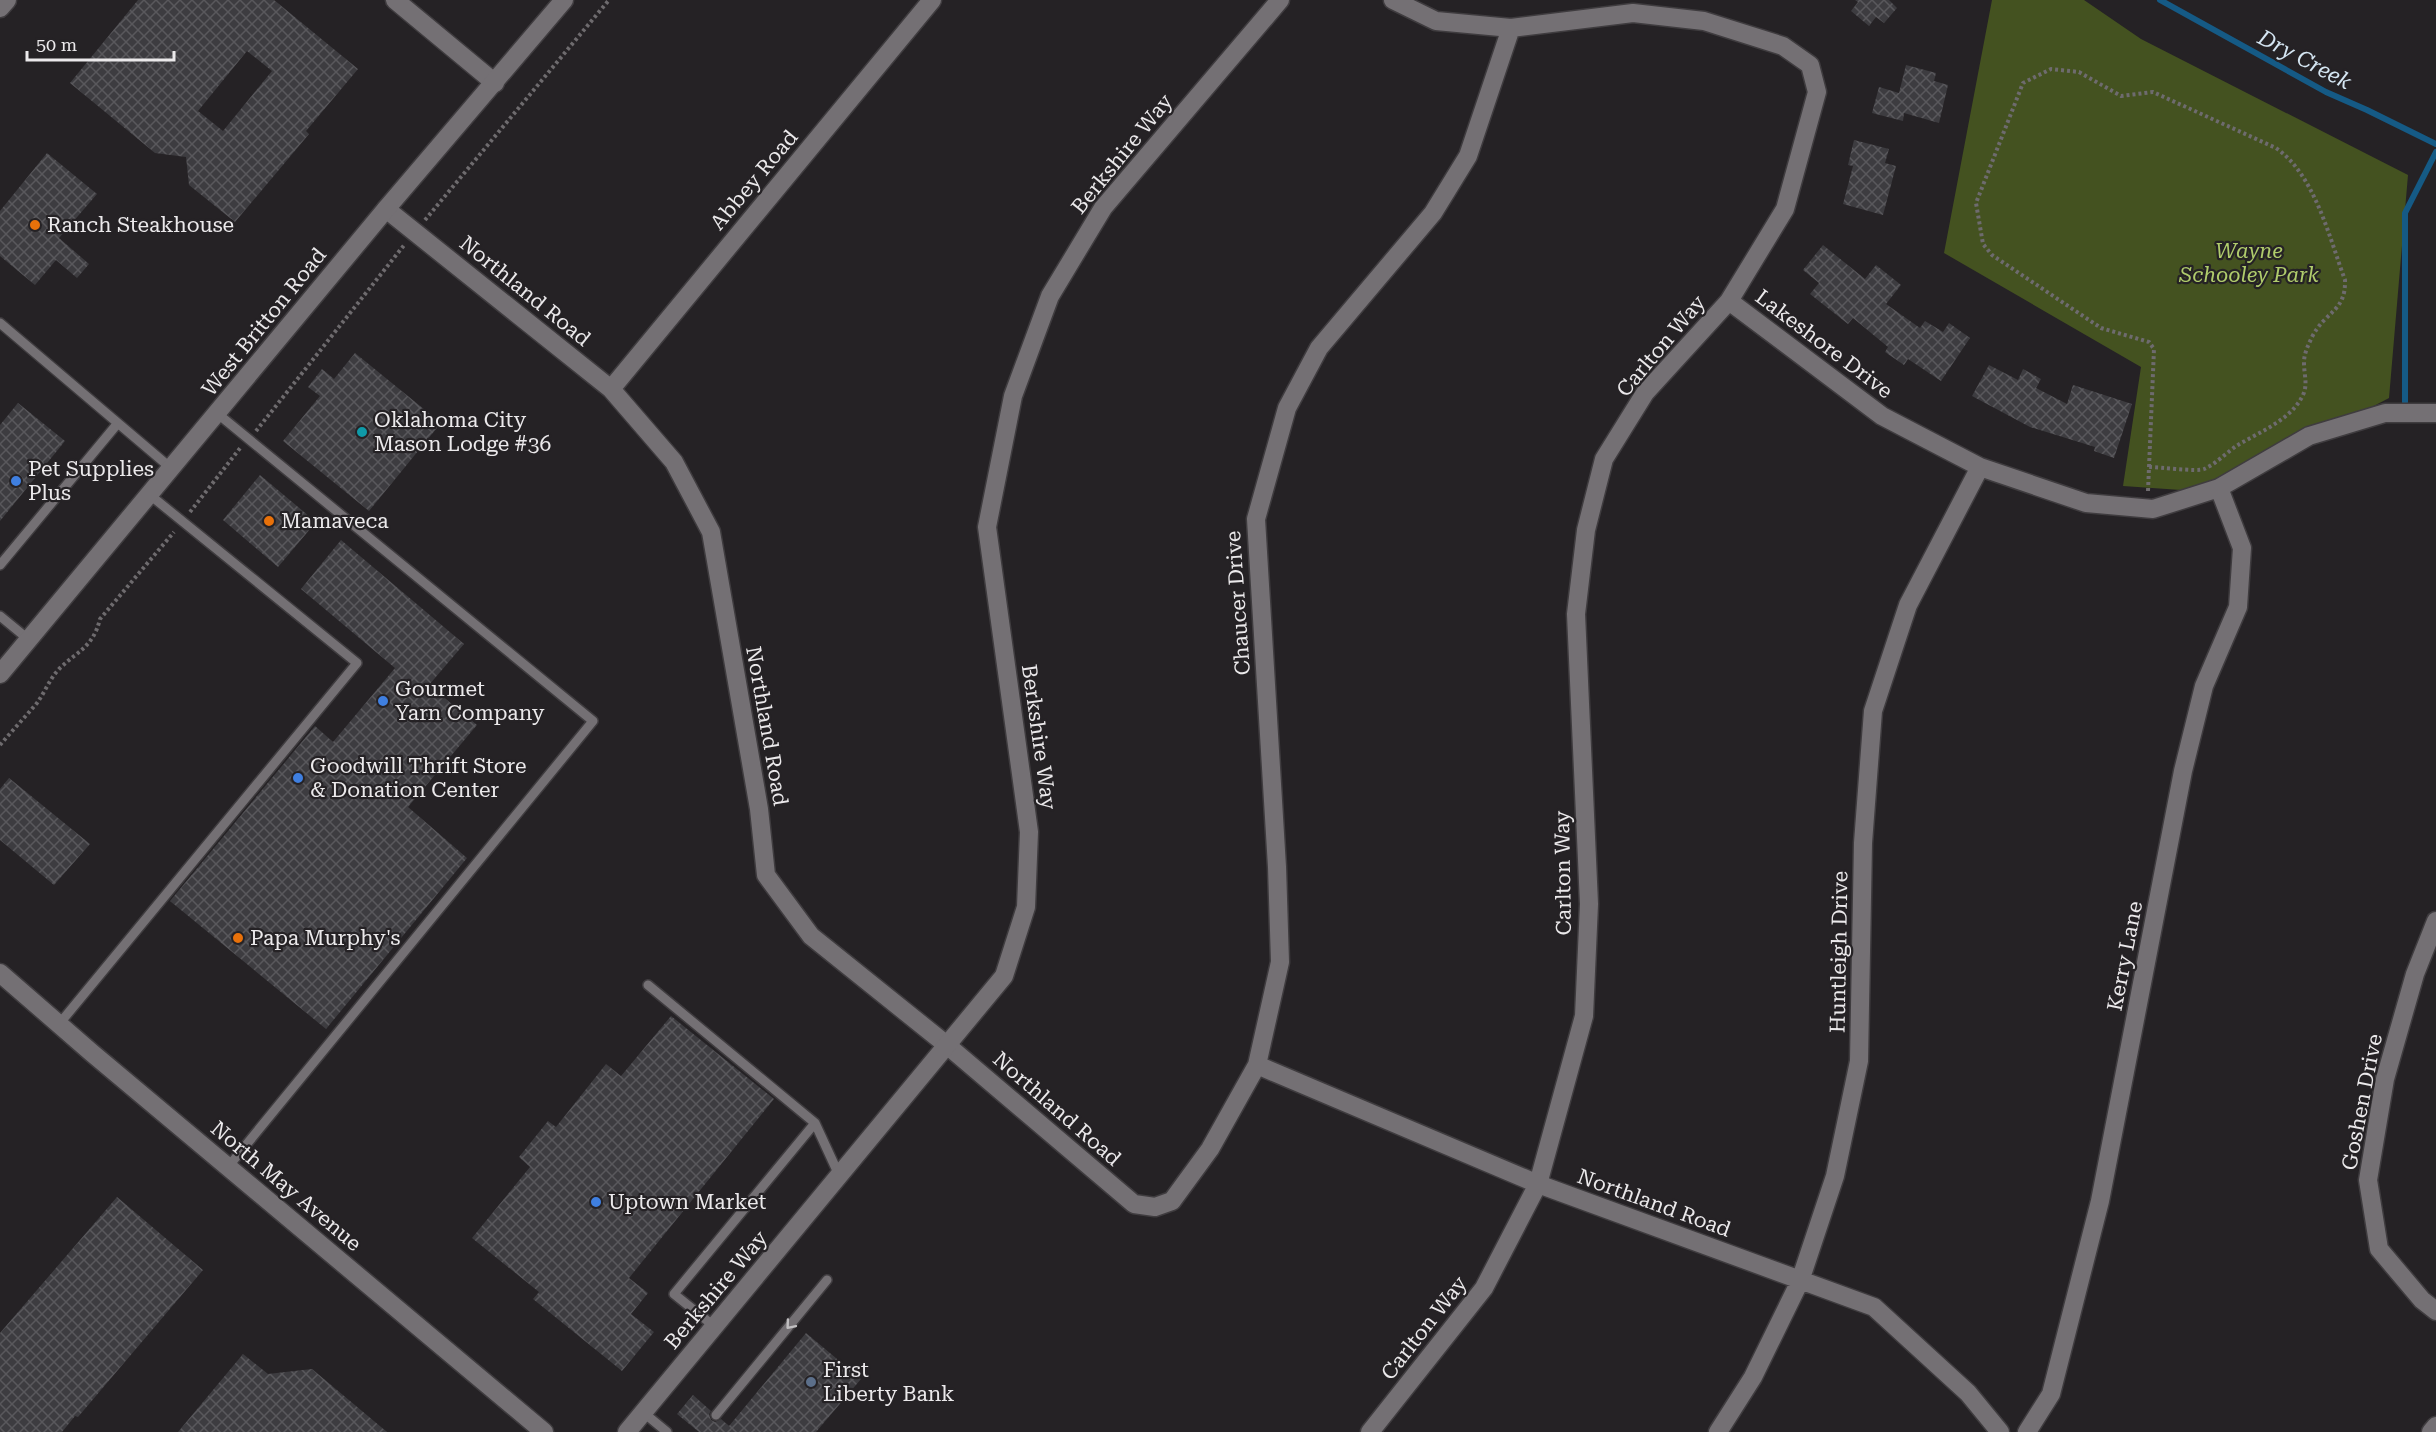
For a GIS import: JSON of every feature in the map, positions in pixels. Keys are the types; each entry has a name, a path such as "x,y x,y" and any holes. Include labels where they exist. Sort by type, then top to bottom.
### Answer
{"street":[{"path":"0,8 7,0"},
{"path":"395,0 495,83"},
{"name":"West Britton Road","path":"0,674 386,209 564,0"},
{"name":"Abbey Road","path":"611,389 932,0"},
{"name":"Berkshire Way","path":"627,1432 1004,976 1026,907 1029,832 987,527 1013,396 1050,296 1102,208 1280,0"},
{"name":"Lakeshore Drive","path":"1393,0 1436,21 1511,28 1633,13 1704,21 1783,46 1810,65 1817,92 1785,208 1729,301 1882,416 1980,467 2086,503 2153,509 2219,488 2309,436 2385,413 2436,413"},
{"name":"Chaucer Drive","path":"1155,1207 1172,1201 1210,1149 1257,1065 1280,962 1277,867 1256,519 1287,408 1319,348 1433,213 1468,156 1511,28"},
{"name":"Northland Road","path":"386,209 611,389 674,462 711,532 759,809 766,875 811,936 948,1046 1134,1204 1155,1207"},
{"name":"Carlton Way","path":"1370,1432 1484,1288 1538,1185 1584,1016 1589,904 1576,614 1586,530 1604,459 1645,393 1729,301"},
{"name":"Huntleigh Drive","path":"1718,1432 1753,1377 1800,1281 1834,1176 1859,1061 1863,843 1873,711 1908,605 1980,467"},
{"name":"Kerry Lane","path":"2027,1432 2051,1394 2100,1201 2183,771 2204,686 2238,607 2242,548 2219,488"},
{"name":"Goshen Drive","path":"2436,921 2415,974 2385,1079 2368,1180 2379,1249 2422,1300 2436,1311"},
{"name":"North May Avenue","path":"0,972 544,1432"},
{"name":"Northland Road","path":"1257,1065 1538,1185 1874,1307 1968,1393 2001,1432"},
{"path":"2431,1432 2436,1426"}],"lane":[{"path":"0,323 172,469"},
{"path":"218,414 593,721 228,1167"},
{"path":"0,565 118,423"},
{"path":"60,1023 357,663 150,495"},
{"path":"0,616 28,639"},
{"path":"648,985 815,1123 839,1175"},
{"path":"715,1327 674,1294 815,1123"},
{"path":"716,1415 827,1280"},
{"path":"644,1413 667,1432"}],"path":[{"path":"435,208 609,0"},
{"path":"2148,492 2149,467 2154,349 2149,342 2101,328 1992,255 1983,244 1976,203 2014,105 2023,83 2051,69 2079,72 2121,96 2153,92 2276,148 2288,156 2311,190 2345,280 2345,294 2339,306 2324,318 2306,351 2304,364 2307,382 2304,394 2285,417 2239,444 2203,470 2149,467"},
{"path":"0,745 38,702 43,690 60,668 92,640 97,633 100,619 224,470 230,459 265,422 406,243"}],"green space":[{"name":"Wayne Schooley Park","path":"1992,0 2084,0 2141,39 2408,175 2389,398 2227,483 2181,490 2123,486 2141,367 1944,253"}],"building":[{"path":"138,0 274,0 358,69 306,131 309,134 235,222 189,185 186,157 155,153 70,83","holes":["247,51 272,71 223,131 198,111"]},
{"path":"1855,0 1889,0 1897,8 1884,23 1876,17 1869,26 1851,11 1858,2"},
{"path":"1906,65 1936,73 1934,81 1948,85 1939,123 1904,113 1903,121 1872,113 1879,87 1899,93"},
{"path":"1854,140 1889,149 1885,163 1896,166 1883,215 1843,204 1853,166 1848,165"},
{"name":"Ranch Steakhouse","path":"47,153 97,194 59,238 89,264 77,278 56,260 35,285 0,256 0,211"},
{"path":"1823,245 1865,279 1876,265 1901,285 1886,304 1920,328 1925,321 1943,332 1949,323 1970,338 1941,381 1908,359 1904,365 1885,352 1888,347 1853,318 1848,324 1810,294 1819,283 1803,270"},
{"name":"Oklahoma City Mason Lodge #36","path":"355,353 441,423 369,511 283,441 320,396 308,387 322,369 334,379"},
{"path":"1989,365 2018,380 2023,369 2041,379 2036,388 2067,404 2073,385 2132,404 2114,458 2094,451 2095,447 2030,427 1972,396"},
{"name":"Pet Supplies Plus","path":"18,403 65,441 0,521 0,425"},
{"name":"Mamaveca","path":"260,475 316,522 278,567 223,520"},
{"path":"341,540 464,644 429,685 477,725 408,807 467,858 326,1029 170,901 315,726 333,742 395,668 301,589"},
{"path":"9,778 90,844 54,885 0,840 0,789"},
{"name":"Uptown Market","path":"671,1016 774,1099 629,1278 648,1293 631,1314 654,1332 622,1371 533,1299 539,1292 472,1238 530,1167 519,1157 548,1121 556,1127 606,1064 621,1076"},
{"path":"117,1197 203,1270 78,1417 75,1416 62,1432 0,1432 0,1333"},
{"name":"First Liberty Bank","path":"806,1333 861,1379 816,1432 699,1432 677,1414 693,1395 711,1411 709,1414 711,1420 715,1422 721,1419 729,1426"},
{"path":"243,1354 268,1374 312,1369 387,1432 178,1432"}],"waterway":[{"name":"Dry Creek","path":"2160,0 2326,92 2436,144"},
{"path":"2405,402 2405,213 2436,152"}],"place":[{"name":"Ranch Steakhouse","path":"35,225"},
{"name":"Oklahoma City Mason Lodge #36","path":"362,432"},
{"name":"Pet Supplies Plus","path":"16,481"},
{"name":"Mamaveca","path":"269,521"},
{"name":"Gourmet Yarn Company","path":"383,701"},
{"name":"Goodwill Thrift Store & Donation Center","path":"298,778"},
{"name":"Papa Murphy's","path":"238,938"},
{"name":"Uptown Market","path":"596,1202"},
{"name":"First Liberty Bank","path":"811,1382"}]}
